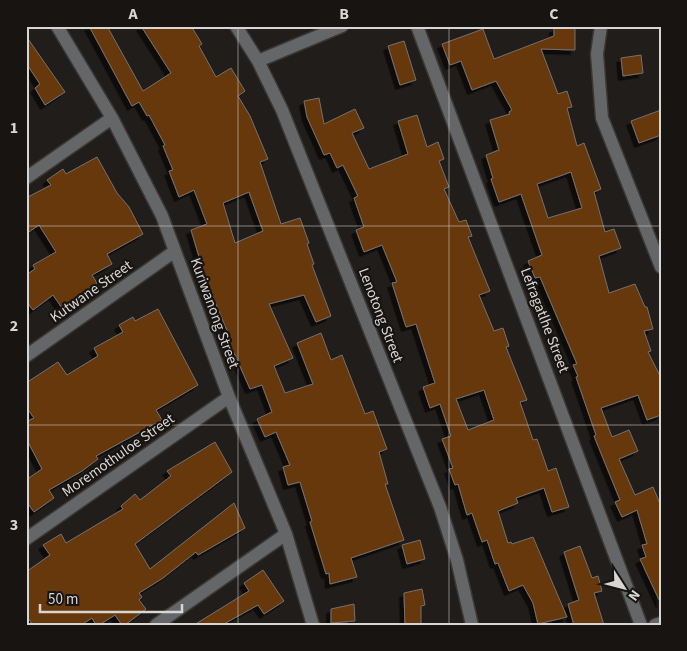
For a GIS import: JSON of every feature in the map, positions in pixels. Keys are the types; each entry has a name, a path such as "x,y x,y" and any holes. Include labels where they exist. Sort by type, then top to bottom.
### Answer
{"street":[{"name":"Kuriwanong Street","path":"57,26 112,118 150,188 229,397 286,534 313,625"},
{"name":"Lenotong Street","path":"236,26 258,61 282,110 440,507 458,560 472,625"},
{"path":"258,61 342,26"},
{"name":"Lefragatlhe Street","path":"417,26 641,625"},
{"path":"602,26 597,54 602,118 661,267"},
{"path":"26,178 112,118"},
{"name":"Kutwane Street","path":"26,356 175,251"},
{"name":"Moremothuloe Street","path":"26,539 229,397"},
{"path":"156,625 286,534"},
{"path":"655,625 661,623"}],"building":[{"path":"89,26 107,26 143,91 171,73 141,26 191,26 202,44 199,46 216,77 231,68 245,91 238,96 250,116 268,159 260,162 281,224 300,218 309,243 307,244 314,264 312,265 331,316 316,322 304,295 269,304 293,358 274,366 285,393 313,384 297,343 321,333 331,360 342,355 365,414 373,411 387,449 379,452 388,484 385,484 404,540 351,558 357,577 330,584 329,573 326,574 300,482 288,485 283,467 290,465 276,432 265,437 257,419 272,412 262,385 250,389 228,339 230,338 205,277 191,230 207,224 194,190 179,197 169,171 173,170 163,146 165,145 149,115 147,116 139,102 132,106","holes":["249,192 263,231 235,243 223,203"]},
{"path":"554,28 575,28 575,50 541,49 558,94 567,91 572,107 567,108 577,146 584,143 601,189 594,192 605,232 614,229 621,248 599,256 609,293 635,284 645,307 647,307 653,329 644,331 651,351 648,352 661,378 661,415 647,420 638,395 601,408 612,437 629,430 638,451 619,459 635,495 653,487 661,506 661,604 640,559 646,557 642,545 647,544 637,510 622,517 615,502 620,500 594,436 596,435 573,365 577,364 540,277 535,278 528,261 542,255 521,194 499,202 491,179 493,178 486,155 499,150 490,120 510,114 509,112 512,110 496,81 472,90 461,61 450,65 442,44 483,29 494,59 554,36","holes":["571,172 582,208 548,218 537,184"]},
{"path":"26,36 65,92 45,105 35,88 40,84 26,63"},
{"path":"404,41 416,80 400,85 388,46"},
{"path":"641,55 643,73 623,76 621,58"},
{"path":"319,98 324,124 355,109 364,128 352,133 369,169 408,154 398,121 417,115 427,147 438,142 444,159 439,161 449,187 444,189 459,222 466,220 472,236 468,237 490,291 479,295 494,331 503,328 509,346 506,347 527,400 520,402 533,440 537,439 548,471 556,468 569,507 552,512 544,488 516,498 518,503 498,511 508,543 511,542 512,544 533,537 567,617 538,624 533,603 523,585 509,591 498,563 495,564 487,540 482,542 472,513 467,515 458,484 455,485 449,469 453,468 442,439 451,436 440,404 430,408 423,387 435,383 416,324 406,327 392,283 397,282 382,245 364,252 356,230 364,227 354,198 358,196 343,165 337,168 330,153 324,155 307,117 304,101","holes":["484,390 494,420 468,430 456,399"]},
{"path":"661,110 661,135 639,143 631,121"},
{"path":"97,157 117,193 129,207 143,234 107,254 112,264 92,275 97,283 62,308 53,295 33,310 26,301 26,275 35,269 33,265 56,252 39,225 26,234 26,198 51,185 47,180 63,169 66,174"},
{"path":"158,309 198,385 156,410 162,420 96,456 98,459 82,471 49,490 54,498 34,512 26,501 26,480 42,469 26,438 26,422 34,418 26,407 26,383 58,362 67,375 98,356 94,348 123,332 119,325 133,317 135,321"},
{"path":"215,442 232,472 135,544 150,569 234,503 245,528 198,555 196,552 163,578 139,593 142,597 139,600 146,609 125,625 122,625 115,615 99,625 96,625 92,618 81,625 33,625 26,615 26,572 50,555 43,545 61,534 66,543 123,509 121,506 135,494 140,500 171,476 167,471"},
{"path":"420,540 425,559 407,564 402,545"},
{"path":"580,546 592,578 598,576 602,591 594,593 604,625 574,625 568,604 579,600 564,552"},
{"path":"263,570 284,601 264,614 258,605 222,625 194,625 249,591 244,583"},
{"path":"422,589 425,605 421,606 421,625 405,625 404,593"},
{"path":"354,604 355,621 331,623 331,609"}]}
